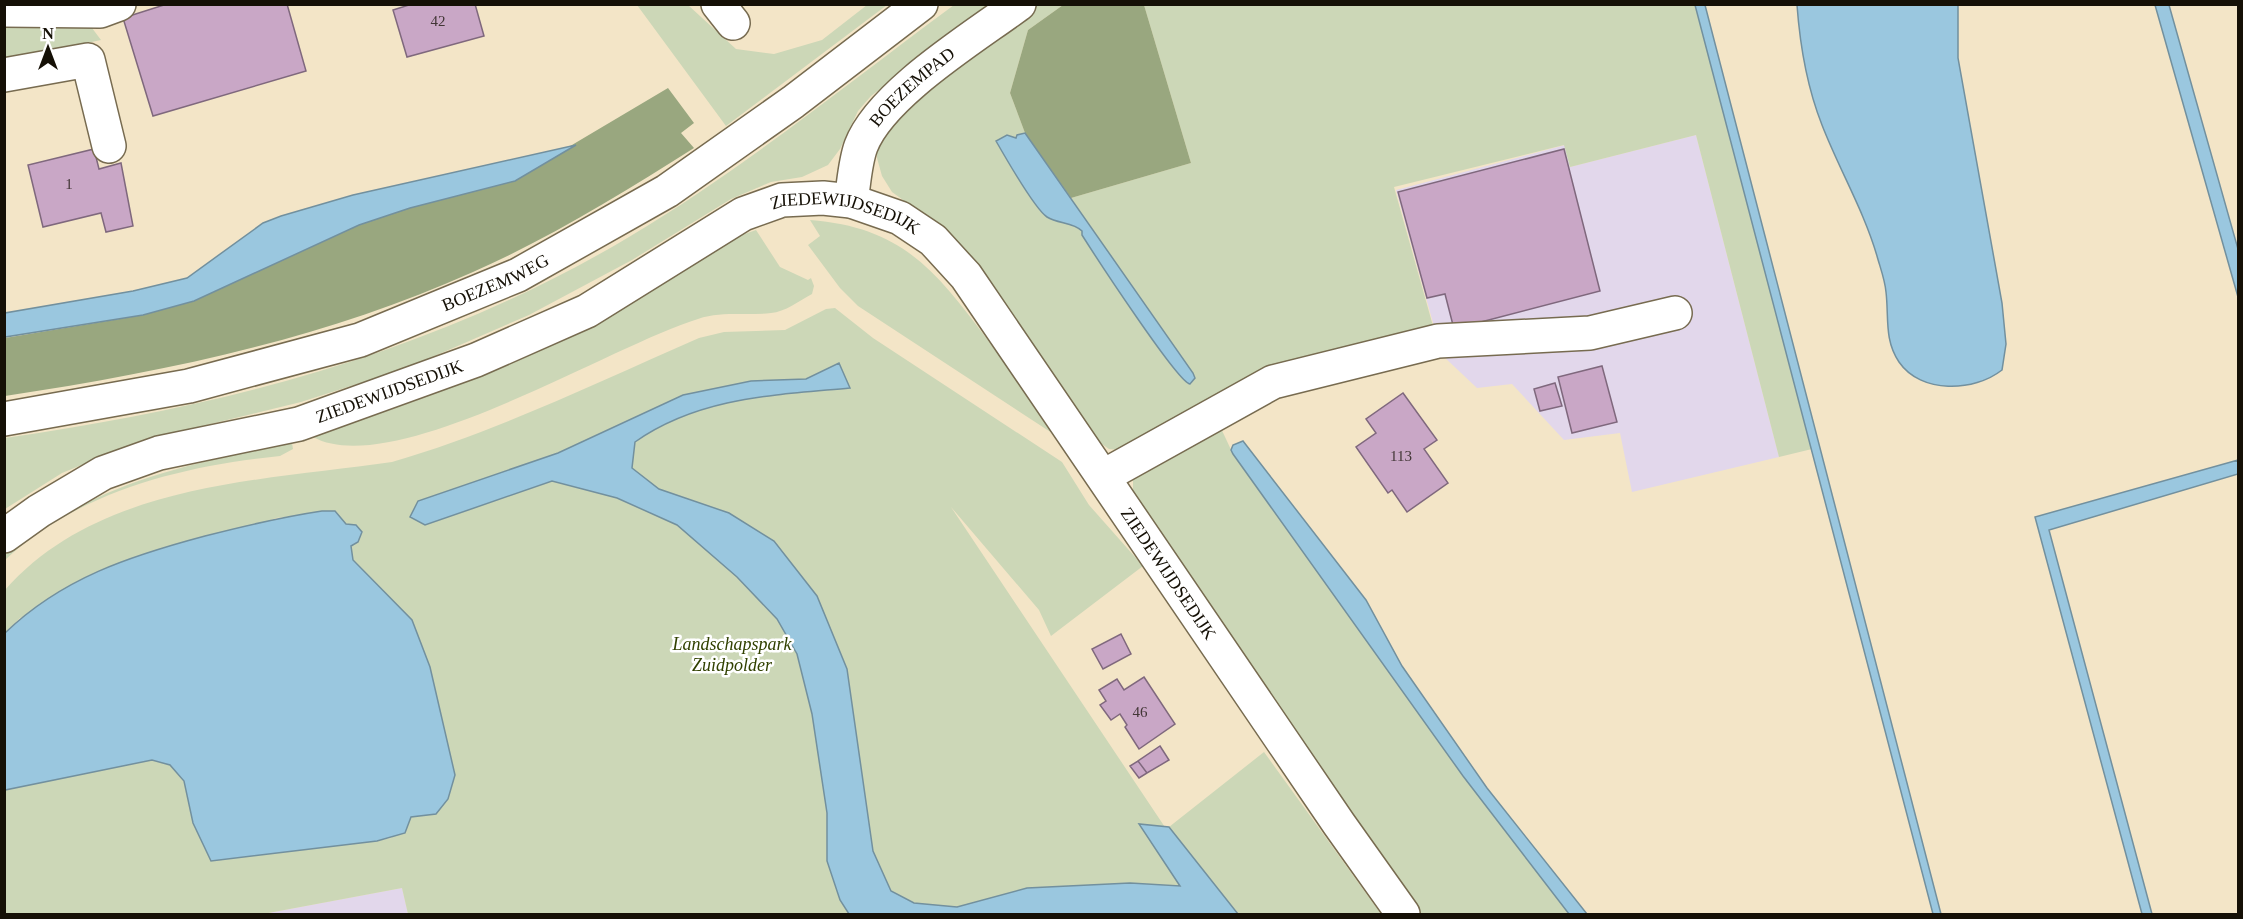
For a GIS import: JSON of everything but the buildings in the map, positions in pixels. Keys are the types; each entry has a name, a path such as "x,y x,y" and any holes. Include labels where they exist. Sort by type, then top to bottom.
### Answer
{"street":[{"path":"4,10 100,11 119,4"},
{"name":"BOEZEMWEG","path":"4,419 189,386 360,340 518,275 667,191 793,102 921,4"},
{"name":"BOEZEMPAD","path":"851,201 860,147 874,121 902,92 1018,4"},
{"path":"4,75 88,60 109,146"},
{"name":"ZIEDEWIJDSEDIJK","path":"4,536 39,511 103,472 159,453 299,424 476,360 587,311 743,214 782,200 823,198 851,201 900,218 933,240 960,269 1403,915"},
{"path":"1104,476 1273,382 1438,341 1590,333 1675,313"}],"shaded area":[{"path":"1696,135 1779,457 1632,492 1620,433 1564,440 1512,384 1477,388 1442,355 1396,190 1565,145 1570,167"},
{"path":"402,888 408,914 263,914"}],"green space":[{"path":"637,5 688,5 736,49 774,54 822,40 867,5 887,5 726,126"},
{"path":"954,5 990,5 871,96 858,111 840,149 828,165 802,177 771,182 731,199 632,260 529,315 407,368 301,402 140,441 62,473 5,509 5,438 88,425 249,391 327,369 404,343 480,313 555,278 671,211 754,155"},
{"path":"1038,5 1063,5 1028,30 1010,93 1025,133 1018,135 1017,138 996,141 1041,212 1051,219 1075,226 1083,231 1082,235 1113,283 1191,384 1195,378 1193,373 1071,198 1191,163 1144,5 1695,5 1812,449 1779,457 1696,135 1570,167 1564,145 1394,187 1433,326 1120,450 1109,449 1099,442 910,205 892,192 882,176 877,158 877,141 883,127 945,75"},
{"path":"1063,5 1144,5 1191,163 1071,198 1025,133 1010,93 1028,30"},
{"path":"5,19 86,20 101,40 5,60"},
{"path":"668,88 694,123 681,133 694,148 586,214 502,259 417,296 302,334 184,364 5,396 5,338 143,315 194,301 359,225 550,158"},
{"path":"810,220 842,224 869,232 893,243 933,273 987,339 1052,433 858,306 840,288 808,245 820,236"},
{"path":"756,230 780,267 808,280 811,278 814,286 812,294 776,312 725,314 698,319 660,333 503,404 447,426 395,441 349,446 313,437 415,401 540,350 736,237"},
{"name":"Landschapspark Zuidpolder","path":"835,308 873,338 1062,462 1089,505 1143,566 1051,636 1039,610 951,507 1223,914 408,914 402,888 263,914 5,914 5,790 152,760 170,765 184,782 193,823 211,861 377,841 391,838 411,817 428,815 381,590 353,560 346,524 335,511 276,518 20,618 5,633 5,590 43,555 87,528 134,507 185,493 237,483 392,462 509,421 699,338 724,332 785,330 826,309"},
{"path":"1218,422 1233,454 1463,776 1569,914 1415,914 1360,840 1133,491 1133,480 1141,466"},
{"path":"292,443 293,449 280,456 169,475 99,499 65,516 34,536 5,560 5,555 32,534 80,506 109,492 167,472"},
{"path":"1264,752 1381,914 1238,914 1169,827"}],"water":[{"path":"1695,5 1705,5 1941,914 1933,914"},
{"path":"1797,5 1958,5 1958,58 2002,303 2006,344 2002,370 1990,377 1963,386 1934,384 1920,380 1909,372 1894,354 1889,337 1886,292 1872,239 1812,96 1800,36"},
{"path":"2155,5 2169,5 2238,249 2238,297"},
{"path":"1025,133 1193,373 1195,378 1190,384 1170,363 1118,290 1082,235 1082,231 1047,217 1012,169 996,141 1007,135 1016,138 1017,135"},
{"path":"576,145 515,181 410,208 359,225 194,301 143,315 5,337 5,313 133,291 187,278 263,223 281,216 353,195"},
{"path":"839,363 850,388 766,396 711,407 685,416 635,442 632,468 659,489 729,513 774,541 817,596 847,669 873,851 891,891 914,903 957,907 1027,888 1130,883 1180,886 1139,824 1169,827 1238,914 849,914 840,900 827,861 827,813 812,714 797,654 777,619 737,577 677,525 617,498 552,481 425,525 410,517 418,501 558,453 683,395 751,381 806,379"},
{"path":"1243,441 1366,600 1402,666 1487,788 1587,914 1569,914 1463,776 1233,454 1231,450 1233,445"},
{"path":"2238,460 2238,474 2049,530 2152,914 2142,914 2035,517"},
{"path":"322,511 335,511 346,524 356,525 362,532 358,542 351,546 353,560 412,620 430,667 455,775 448,799 436,814 411,817 405,833 377,841 211,861 193,823 184,781 170,765 152,760 5,790 5,633 50,597 98,571 150,552 220,532"}]}
